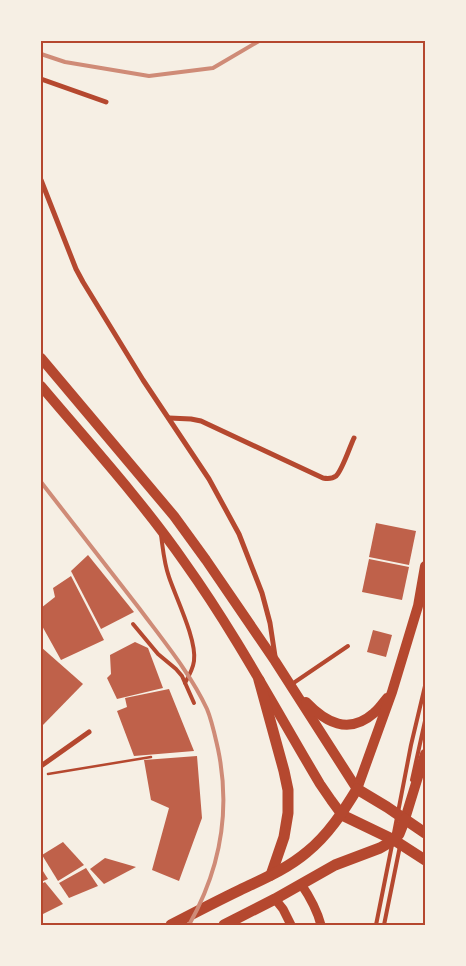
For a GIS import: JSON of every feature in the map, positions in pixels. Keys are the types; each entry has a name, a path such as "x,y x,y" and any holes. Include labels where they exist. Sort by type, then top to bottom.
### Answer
{"main road":[{"path":"41,358 174,516 276,661 357,789 425,833"},
{"path":"41,386 160,528 186,563 221,616 320,784 342,814 394,840 425,860"},
{"path":"171,925 271,876 292,863 307,853 342,814 357,789 392,692 418,606 425,566"},
{"path":"259,680 288,790 288,813 284,837 271,876"},
{"path":"290,685 315,711 330,722 349,725 359,722 376,712 392,692"},
{"path":"224,925 335,865 380,848 394,840 399,834 405,819 425,754"}],"street":[{"path":"41,79 106,102"},
{"path":"41,180 76,269 83,282 143,380 209,479 239,534 262,593 270,623 276,661"},
{"path":"169,418 190,419 201,422 328,479 333,478 340,472 354,438"},
{"path":"41,766 89,732"},
{"path":"302,884 316,908 321,925"},
{"path":"275,899 283,909 291,925"}],"lane":[{"path":"160,528 168,575 194,650 194,661 185,683"},
{"path":"133,624 158,654 182,676 194,703"},
{"path":"290,685 348,646"},
{"path":"376,925 411,745 425,686"},
{"path":"384,925 425,721"}],"path":[{"path":"41,775 152,757"}],"building":[{"path":"376,523 416,531 409,565 369,557"},
{"path":"88,555 134,612 101,629 71,571"},
{"path":"369,559 409,567 402,600 362,592"},
{"path":"71,576 104,640 61,660 41,624 41,608 55,597 53,588"},
{"path":"373,630 392,635 386,657 367,652"},
{"path":"135,642 148,648 163,688 117,699 107,678 111,674 110,655"},
{"path":"41,647 83,684 41,727"},
{"path":"169,689 194,751 134,756 117,711 127,707 125,698"},
{"path":"197,756 202,818 179,881 152,870 169,808 151,800 144,760"},
{"path":"63,842 84,865 58,881 42,855"},
{"path":"105,858 136,867 104,884 90,869"},
{"path":"41,868 48,879 41,882"},
{"path":"86,868 98,886 69,898 59,883"},
{"path":"45,882 63,904 41,915 41,884"}],"railway":[{"path":"41,54 65,62 149,76 213,68 259,41"},
{"path":"41,482 176,657 193,683 209,714 222,772 223,817 215,861 200,904 189,925"}]}
